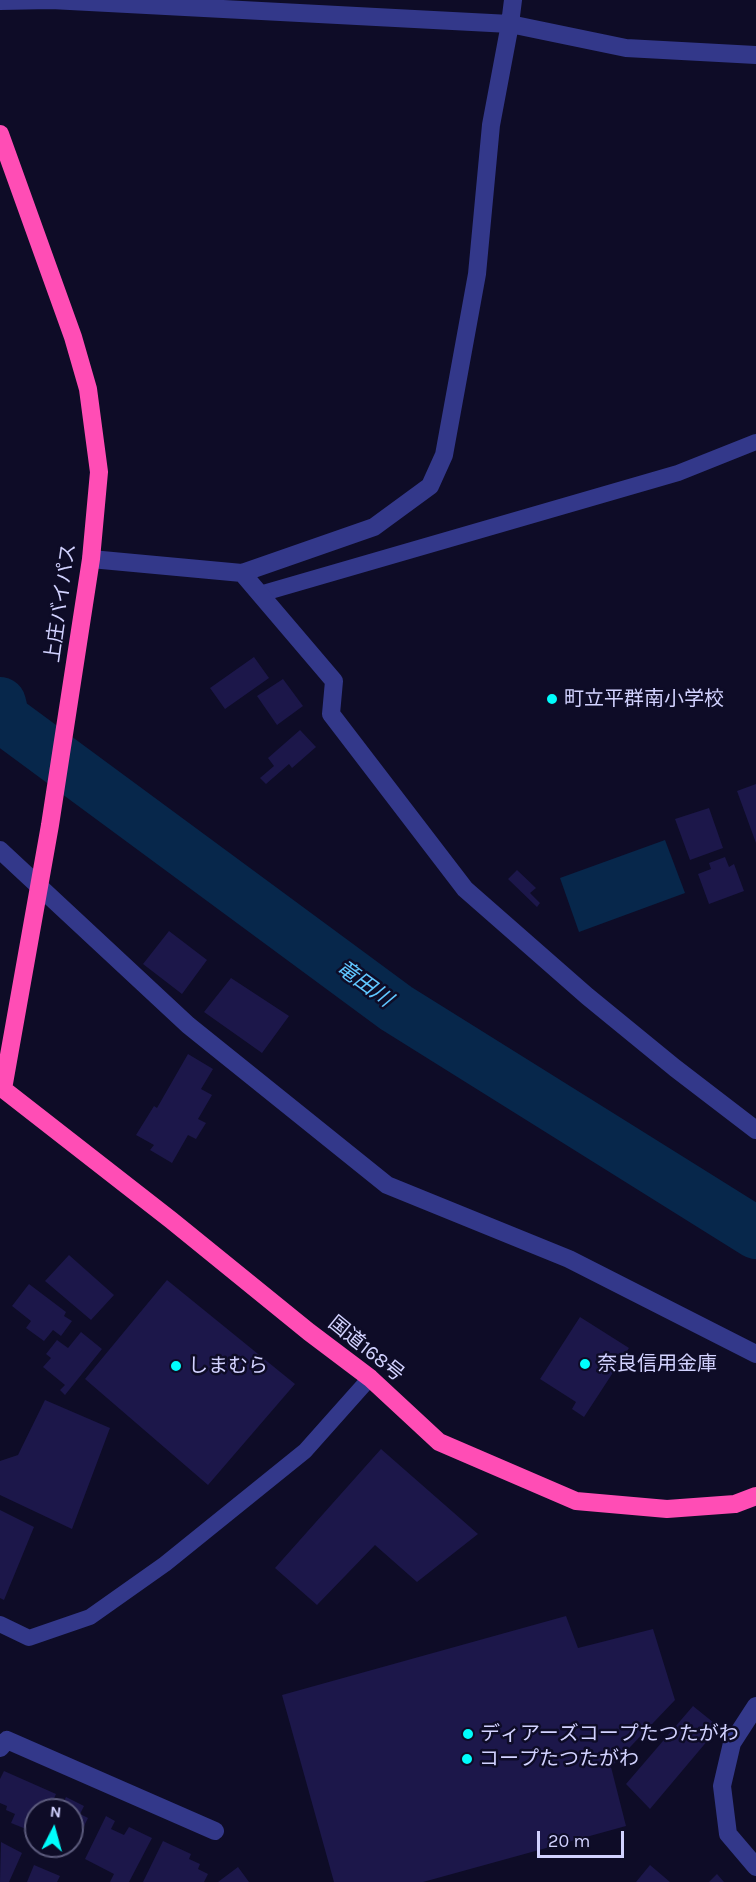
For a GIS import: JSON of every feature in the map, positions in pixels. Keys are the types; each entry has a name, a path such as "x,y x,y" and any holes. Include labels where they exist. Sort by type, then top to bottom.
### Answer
{"highway":[{"name":"上庄バイパス","path":"0,134 73,337 88,389 99,472 90,559 50,825 3,1089"},
{"name":"国道168号","path":"3,1089 370,1378 440,1442 576,1501 667,1509 735,1504 756,1496"}],"street":[{"path":"0,1 51,0 510,24 626,48 756,55"},
{"path":"90,559 242,573 374,527 430,486 444,455 477,274 491,125 513,0"},
{"path":"242,573 334,681 331,714 465,889 587,996 756,1130"},
{"path":"0,850 188,1025 387,1185 569,1259 756,1354"},
{"path":"756,1706 732,1743 722,1786 728,1834 756,1867"},
{"path":"0,1748 7,1740 215,1831"}],"lane":[{"path":"260,594 678,473 756,442"},
{"path":"0,1624 29,1638 90,1617 165,1564 305,1451 370,1378"}],"water":[{"path":"665,840 685,893 579,932 560,878"}],"building":[{"path":"254,657 269,678 225,709 210,688"},
{"path":"283,679 303,706 277,725 257,696"},
{"path":"300,730 316,747 292,768 289,764 266,784 260,778 274,766 268,758"},
{"path":"756,784 756,843 737,791"},
{"path":"709,808 723,848 690,860 675,819"},
{"path":"725,857 729,867 734,864 744,891 709,904 698,874 711,869 709,863"},
{"path":"517,870 536,888 530,893 540,903 537,907 508,879"},
{"path":"169,931 207,960 182,994 143,964"},
{"path":"231,978 289,1016 262,1053 204,1012"},
{"path":"188,1054 213,1069 201,1089 212,1095 198,1119 206,1123 196,1139 188,1135 172,1163 150,1150 154,1145 136,1135 154,1106 157,1108"},
{"path":"69,1255 114,1295 91,1320 45,1281"},
{"path":"167,1280 295,1384 208,1485 85,1379"},
{"path":"29,1284 66,1312 64,1316 72,1321 61,1336 53,1330 44,1341 26,1328 31,1321 12,1306"},
{"name":"奈良信用金庫","path":"580,1317 629,1348 584,1417 572,1409 576,1402 540,1379"},
{"path":"81,1332 102,1349 65,1395 60,1390 65,1385 43,1367 51,1358 46,1354 57,1340 68,1348"},
{"path":"45,1400 110,1428 72,1529 0,1495 0,1461 18,1455"},
{"path":"381,1449 478,1534 417,1582 375,1545 317,1605 275,1568"},
{"path":"0,1510 34,1527 4,1600 0,1598"},
{"name":"ディアーズコープたつたがわ","path":"566,1616 578,1648 653,1629 675,1700 611,1767 626,1826 423,1882 334,1882 282,1695"},
{"path":"693,1706 719,1727 650,1809 626,1784"},
{"path":"4,1771 56,1794 54,1798 24,1798 24,1828 11,1823 15,1814 6,1810 7,1806 0,1803 0,1779"},
{"path":"106,1816 115,1821 111,1829 124,1835 129,1827 152,1838 129,1882 110,1882 114,1874 85,1859"},
{"path":"163,1841 191,1854 189,1859 200,1864 198,1869 208,1874 204,1882 143,1882"},
{"path":"1,1842 22,1853 9,1882 0,1882"},
{"path":"34,1865 60,1876 57,1882 27,1882"},
{"path":"650,1865 670,1882 636,1882"},
{"path":"238,1867 249,1882 218,1882"},
{"path":"717,1874 724,1882 709,1882"}],"waterway":[{"name":"竜田川","path":"0,703 4,719 396,1008 756,1233"}],"place":[{"name":"町立平群南小学校","path":"552,699"},
{"name":"奈良信用金庫","path":"585,1364"},
{"name":"しまむら","path":"176,1366"},
{"name":"ディアーズコープたつたがわ","path":"468,1734"},
{"name":"コープたつたがわ","path":"467,1759"}]}
